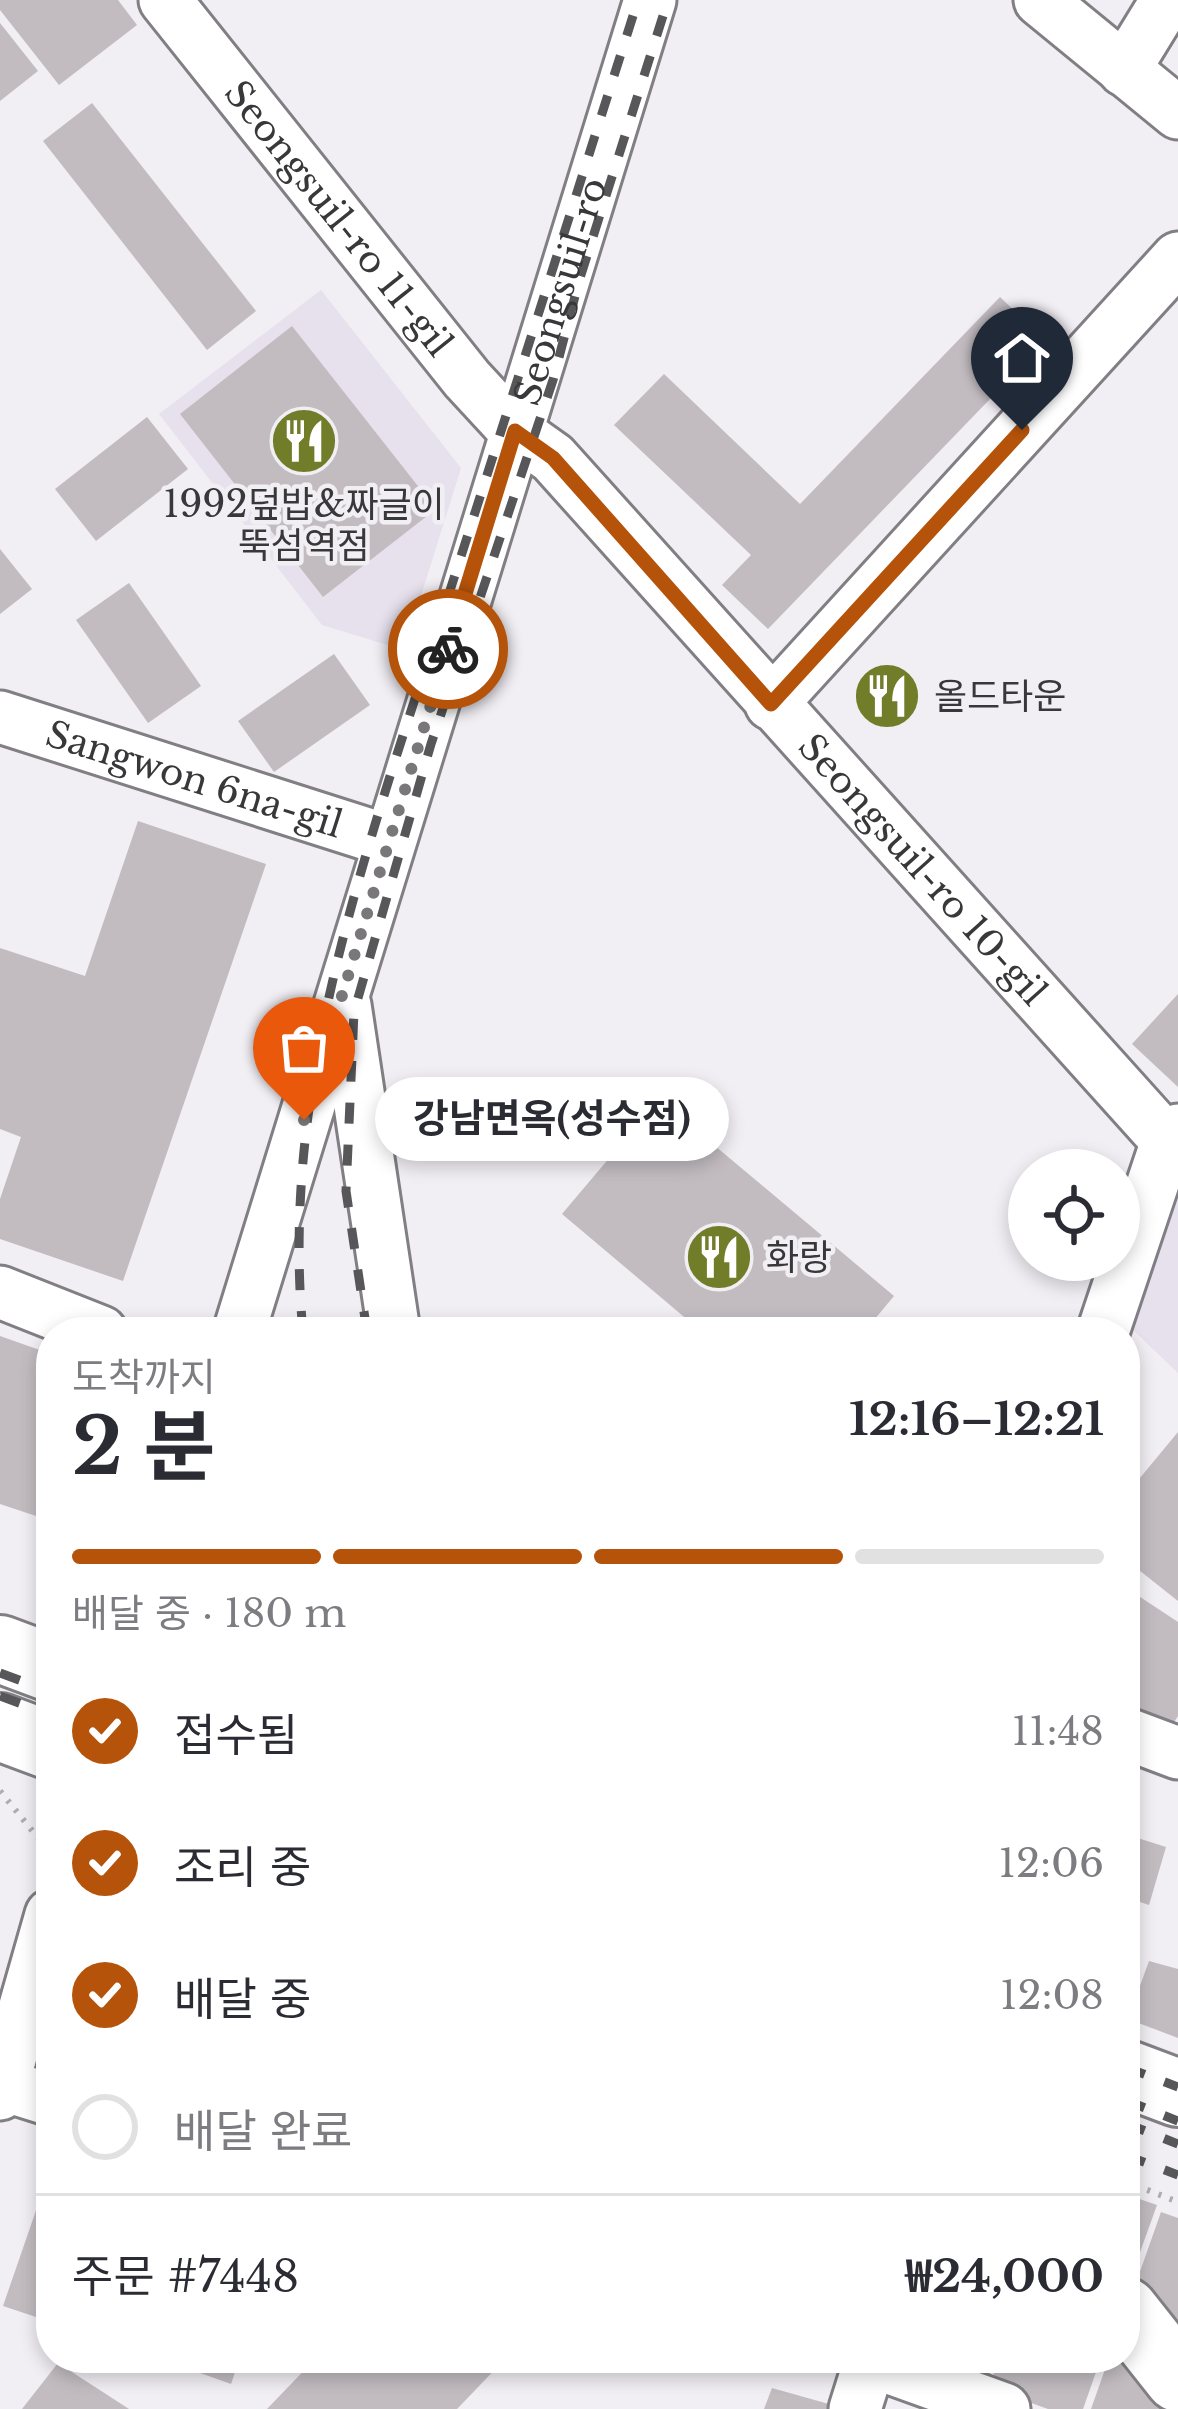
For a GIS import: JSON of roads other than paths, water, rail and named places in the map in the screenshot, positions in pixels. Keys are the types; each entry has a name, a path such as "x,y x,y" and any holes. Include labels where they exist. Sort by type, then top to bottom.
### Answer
{"main road":[{"path":"0,1649 36,1662"},
{"path":"0,1726 36,1740"},
{"path":"1140,2079 1178,2093"},
{"path":"1140,2331 1178,2378"}],"street":[{"name":"Seongsuil-ro 11-gil","path":"165,0 467,379 515,431"},
{"name":"Seongsuil-ro","path":"243,1317 650,0"},
{"path":"1040,0 1178,113"},
{"path":"1124,70 1167,0"},
{"path":"771,704 1178,258"},
{"name":"Seongsuil-ro 10-gil","path":"515,431 553,458 771,704 1174,1141"},
{"name":"Sangwon 6na-gil","path":"0,717 389,842"},
{"name":"Seongsuil-ro","path":"344,993 392,1317"},
{"path":"1109,1317 1174,1141"},
{"path":"0,1292 63,1317"},
{"path":"1140,1738 1178,1753"},
{"path":"36,1967 1,2088 36,2096"},
{"path":"855,2409 864,2373"},
{"path":"906,2373 1004,2409"}],"railway":[{"path":"302,1317 299,1238 305,1146 337,963 388,783 638,0"},
{"path":"365,1317 346,1191 354,1012 431,744 553,380 579,281 668,0"},
{"path":"0,1673 36,1686"},
{"path":"0,1696 36,1709"},
{"path":"1140,2073 1178,2087"},
{"path":"1140,2106 1178,2121"},
{"path":"1140,2129 1178,2144"},
{"path":"1140,2161 1178,2175"}],"place":[{"name":"1992덮밥&짜글이 뚝섬역점","path":"304,441"},
{"name":"올드타운","path":"887,696"},
{"name":"강남면옥(성수점)","path":"304,1120"},
{"name":"화랑","path":"719,1257"}]}
